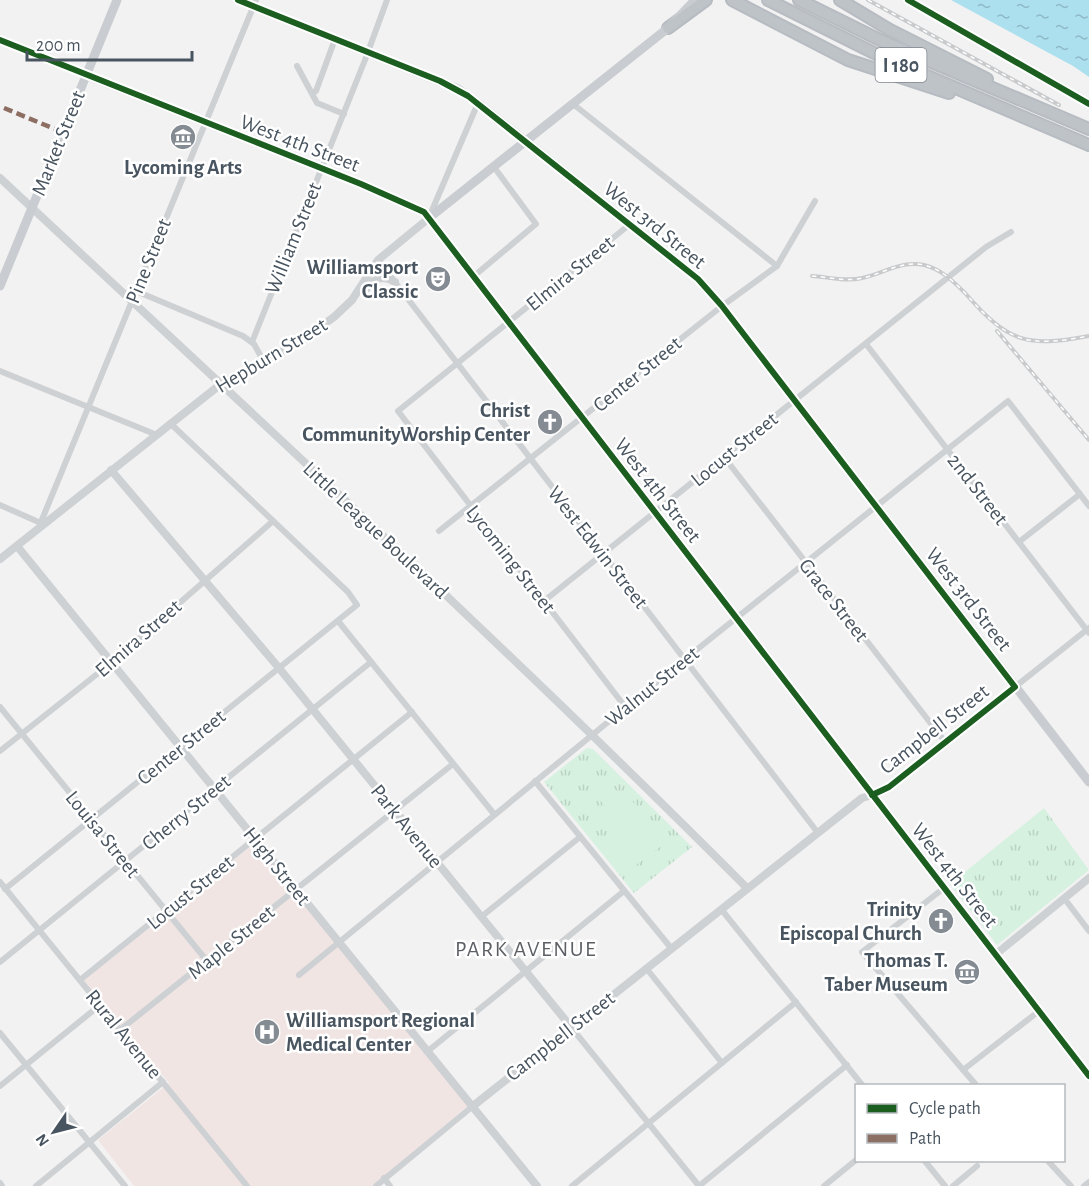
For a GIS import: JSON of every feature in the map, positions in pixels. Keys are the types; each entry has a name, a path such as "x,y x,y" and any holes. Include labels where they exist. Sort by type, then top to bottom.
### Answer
{"highway":[{"path":"668,28 706,0"},
{"path":"732,0 857,63 1038,123"},
{"name":"I 180","path":"768,0 866,50 1089,145"},
{"name":"I 180","path":"799,0 882,41 1089,129"},
{"path":"840,0 890,30 1064,119"}],"main road":[{"name":"Market Street","path":"1,283 117,0"},
{"name":"West 3rd Street","path":"238,0 254,3 450,86 478,103 698,279 722,306 1089,782"},
{"path":"679,15 681,0"},
{"name":"Hepburn Street","path":"0,559 42,523 221,384 296,344 325,324 352,300 378,260 668,28 695,0"},
{"path":"0,40 86,75"},
{"name":"West 4th Street","path":"86,75 424,212 1089,1076"},
{"path":"352,300 363,294 371,282 378,278 385,277 395,282"},
{"name":"High Street","path":"17,546 537,1186"},
{"name":"Campbell Street","path":"872,795 889,787 1015,687"}],"street":[{"name":"William Street","path":"252,342 344,114 387,0"},
{"name":"Pine Street","path":"42,523 254,3"},
{"path":"312,93 316,91 335,39"},
{"path":"297,66 317,103 344,114"},
{"path":"429,218 478,103"},
{"path":"573,104 777,266"},
{"path":"474,276 536,224 494,167"},
{"name":"Little League Boulevard","path":"0,178 592,735 747,888"},
{"name":"Center Street","path":"439,531 722,306 777,266 815,201"},
{"name":"Elmira Street","path":"398,411 629,225"},
{"name":"Locust Street","path":"544,601 986,247 1011,232"},
{"name":"West Edwin Street","path":"378,260 818,833"},
{"path":"135,291 230,330 252,342 264,362"},
{"name":"2nd Street","path":"866,344 1088,630"},
{"path":"0,371 157,435"},
{"name":"Walnut Street","path":"298,975 685,659 1008,401 1080,494"},
{"name":"Lycoming Street","path":"398,411 626,708"},
{"path":"171,424 273,520"},
{"name":"Grace Street","path":"724,457 946,743"},
{"name":"Park Avenue","path":"111,470 279,668 699,1186"},
{"path":"1018,542 1080,494 1089,506"},
{"path":"0,504 42,523"},
{"name":"Center Street","path":"5,889 357,605 348,592 273,520"},
{"name":"Elmira Street","path":"0,751 111,663 273,520"},
{"path":"338,621 494,814"},
{"name":"Campbell Street","path":"1015,687 1088,630"},
{"name":"Cherry Street","path":"0,962 371,662"},
{"name":"Louisa Street","path":"0,706 207,961"},
{"name":"Locust Street","path":"80,980 412,712"},
{"name":"Maple Street","path":"120,1030 453,764"},
{"path":"535,781 672,948"},
{"name":"Campbell Street","path":"376,1186 571,1027 747,888 862,798 872,795"},
{"path":"481,917 580,837"},
{"path":"995,955 1089,878"},
{"name":"Rural Avenue","path":"0,882 247,1186"},
{"path":"944,888 862,952 975,1084"},
{"path":"428,1051 624,891"},
{"path":"1064,898 1089,931"},
{"path":"721,909 861,1084"},
{"path":"646,968 722,1063"},
{"path":"572,1186 796,1002"},
{"path":"0,1086 100,1005"},
{"path":"963,1070 1039,1011"},
{"path":"0,1033 125,1186"},
{"path":"699,1186 847,1065"},
{"path":"36,1186 163,1083"},
{"path":"824,1186 855,1161"},
{"path":"925,1162 945,1186"},
{"path":"1048,1162 1071,1186"},
{"path":"953,1186 977,1166"},
{"path":"384,1178 390,1186"},
{"path":"1084,1186 1089,1182"}],"shaded area":[{"name":"Williamsport Regional Medical Center","path":"255,843 468,1106 372,1186 134,1186 98,1140 169,1083 83,981"}],"green space":[{"path":"587,748 593,749 692,847 634,893 544,782"},
{"path":"608,781 622,797 607,809 594,792"},
{"path":"629,798 670,839 669,845 664,849 660,847 621,876 609,855 607,835 613,816"},
{"path":"1044,808 1089,870 997,945 950,884"}],"water":[{"path":"951,0 1089,0 1089,77 1073,66"}],"railway":[{"path":"868,0 1059,105"},
{"path":"812,276 856,279 908,264 924,265 946,276 994,322 1019,337 1033,341 1049,341 1089,336"},
{"path":"997,331 1089,440"}],"marked path":[{"path":"4,108 62,132"}],"cycle path":[{"path":"238,0 440,81 468,96 698,279 722,306 1015,687 889,787 872,795"},
{"path":"908,0 1089,104"},
{"path":"0,40 361,184 424,212 1089,1076"}],"place":[{"name":"Lycoming Arts","path":"183,137"},
{"name":"Williamsport Classic","path":"438,279"},
{"name":"Christ CommunityWorship Center","path":"550,422"},
{"name":"Trinity Episcopal Church","path":"941,921"},
{"name":"Thomas T. Taber Museum","path":"967,972"},
{"name":"Williamsport Regional Medical Center","path":"267,1032"}],"district":[{"name":"PARK AVENUE","path":"526,948"}]}
